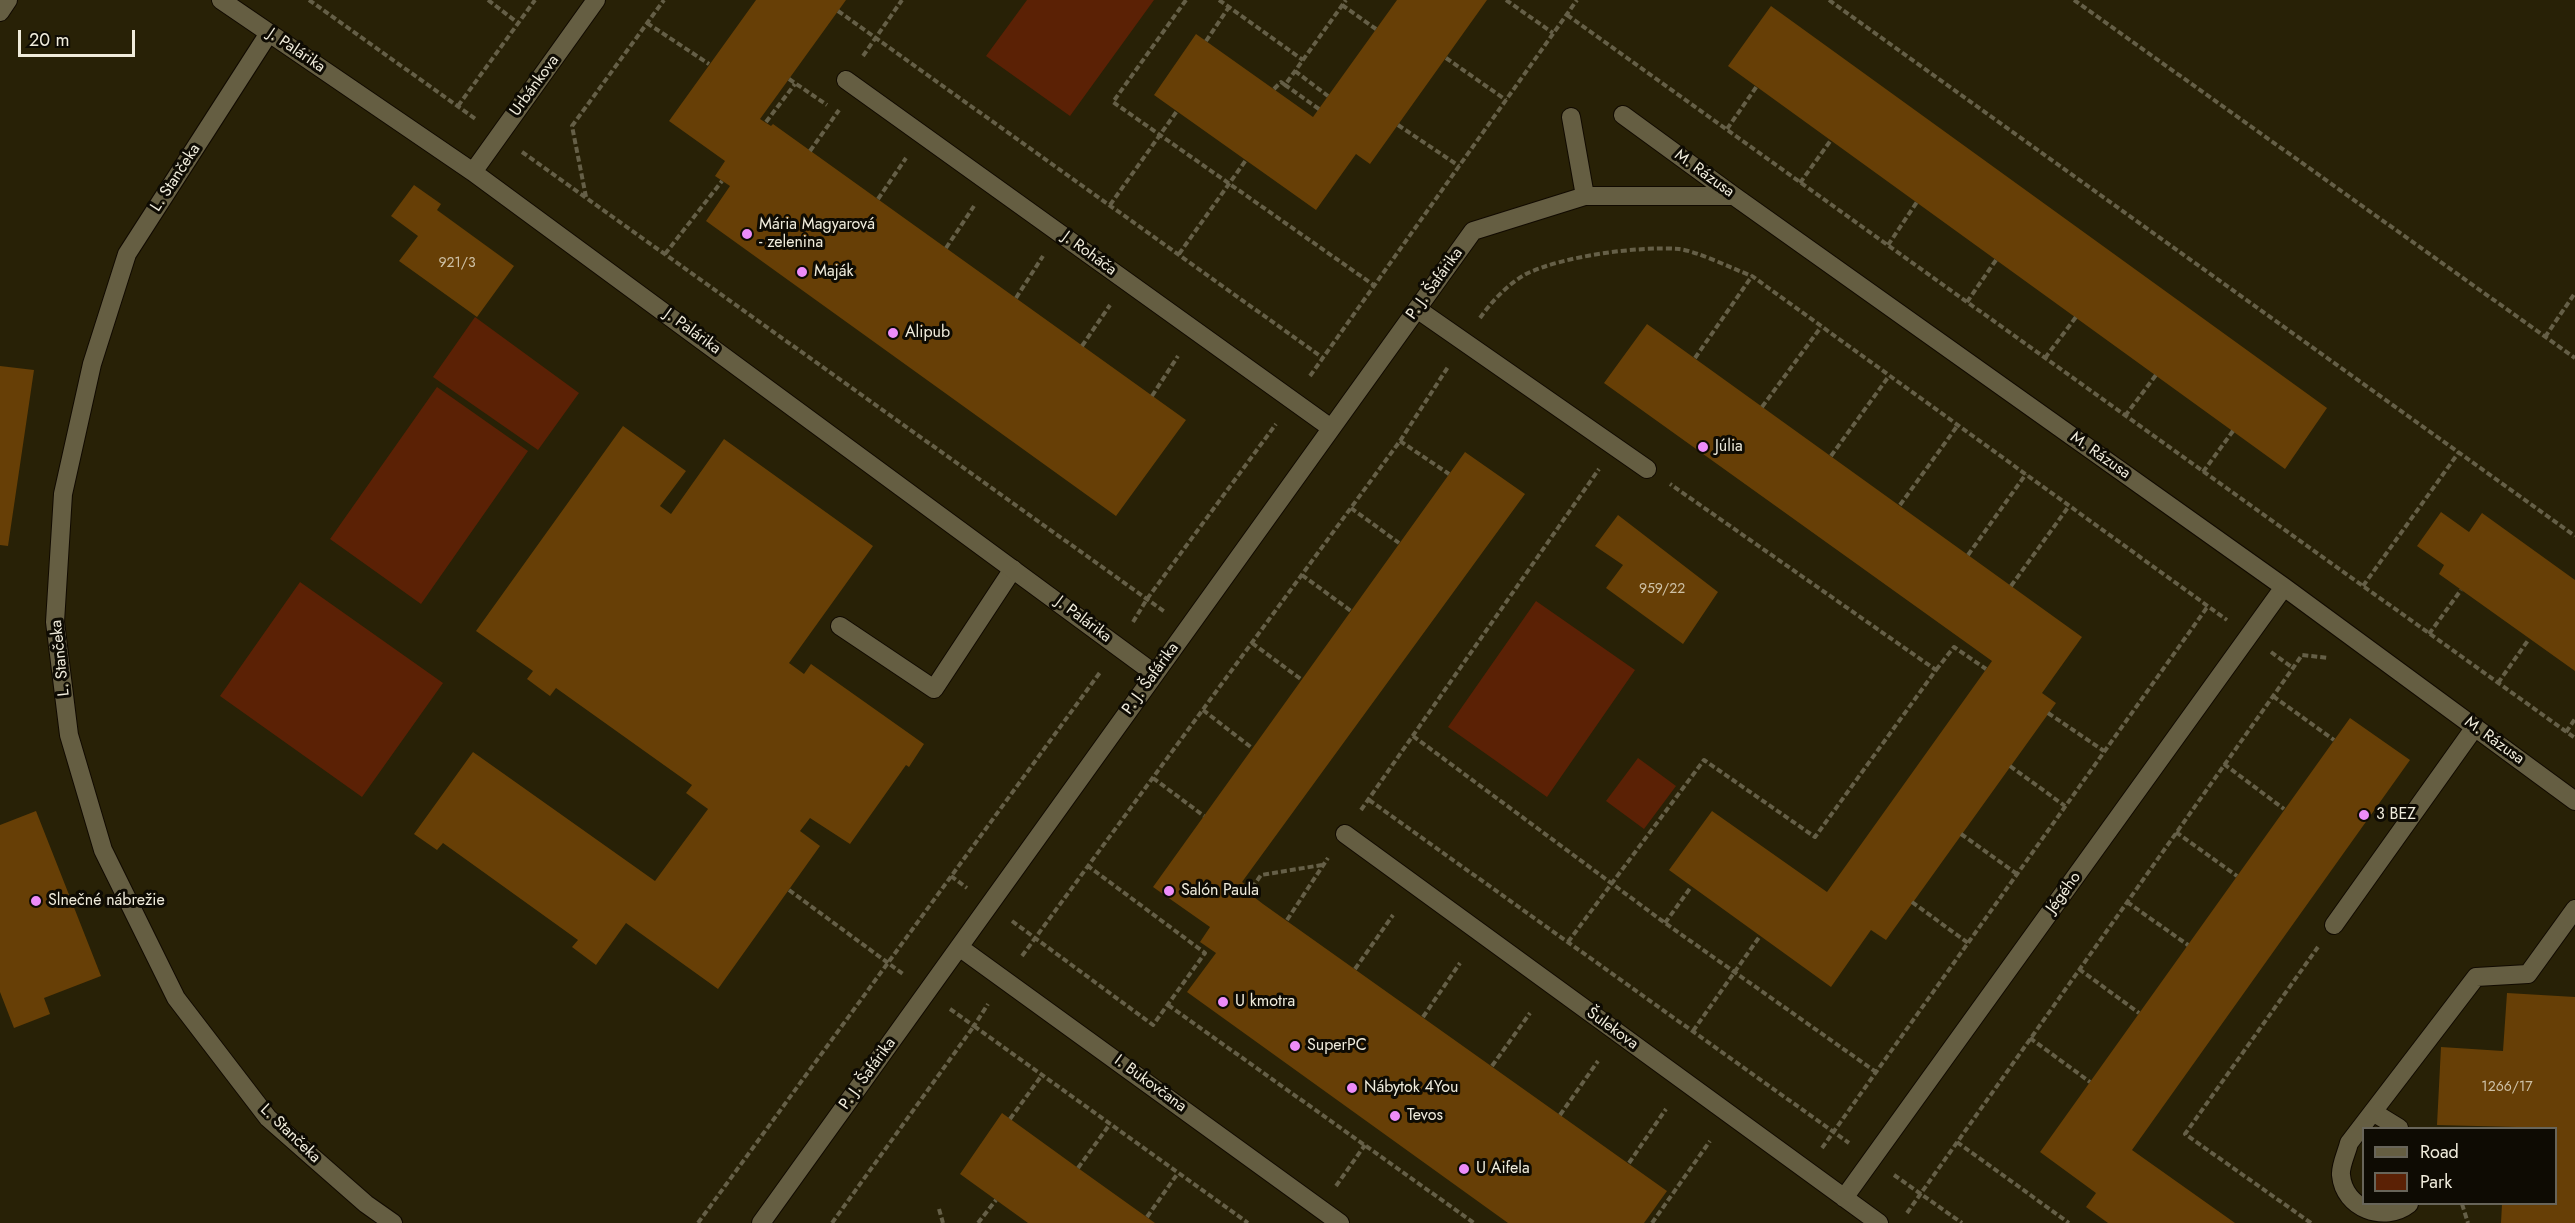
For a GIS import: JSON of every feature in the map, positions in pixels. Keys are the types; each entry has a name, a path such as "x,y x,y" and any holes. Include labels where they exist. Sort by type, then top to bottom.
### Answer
{"street":[{"path":"0,12 8,0"},
{"name":"J. Palárika","path":"221,0 473,172 1155,674"},
{"name":"Urbánkova","path":"473,172 596,0"},
{"name":"L. Stančeka","path":"269,33 127,254 92,364 63,495 55,622 69,735 103,850 176,998 268,1118 366,1204 393,1223"},
{"name":"J. Roháča","path":"846,80 1332,428"},
{"name":"M. Rázusa","path":"1623,115 2284,587 2575,801"},
{"path":"1571,117 1586,196"},
{"name":"P. J. Šafárika","path":"761,1223 1473,231 1586,196 1734,196"},
{"path":"1417,309 1647,469"},
{"path":"840,626 934,689 1013,569"},
{"name":"Jégého","path":"1844,1198 2284,587"},
{"path":"2334,925 2475,727"},
{"name":"Šulekova","path":"1345,834 1879,1223"},
{"path":"2407,1205 2401,1212 2371,1215 2350,1200 2340,1174 2349,1143 2476,977 2528,974 2575,909"},
{"name":"I. Bukovčana","path":"959,947 1340,1223"},
{"path":"2373,1112 2397,1127"}],"path":[{"path":"309,0 1188,628"},
{"path":"488,0 518,23"},
{"path":"458,106 535,0"},
{"path":"586,198 572,126 664,0"},
{"path":"1186,0 1113,102 1375,285"},
{"path":"1219,0 1303,60"},
{"path":"1285,85 1346,0"},
{"path":"1506,0 1553,33"},
{"path":"699,1223 1118,646 1147,599 1294,400 1577,0"},
{"path":"1829,0 2575,536"},
{"path":"2073,0 2575,358"},
{"path":"1342,5 1376,29"},
{"path":"1206,41 1229,7"},
{"path":"838,10 1323,358"},
{"path":"1567,14 2575,738"},
{"path":"647,23 709,64"},
{"path":"1446,58 1506,100"},
{"path":"1295,71 1328,96"},
{"path":"789,79 827,106 831,100"},
{"path":"1274,90 1281,82 1319,109"},
{"path":"766,123 795,84"},
{"path":"1726,129 1757,86"},
{"path":"810,151 841,107"},
{"path":"1110,205 1177,111"},
{"path":"1398,125 1459,166"},
{"path":"1800,183 1831,140"},
{"path":"878,200 907,156"},
{"path":"1179,254 1246,160"},
{"path":"665,254 722,181"},
{"path":"1888,245 1917,202"},
{"path":"946,248 974,205"},
{"path":"832,1223 974,1026 1005,979 1400,441 1492,300 1526,274 1569,260 1627,251 1681,249 1752,276 2208,606 1806,1171"},
{"path":"1016,298 1043,256"},
{"path":"1967,302 1996,260"},
{"path":"1695,358 1752,276"},
{"path":"2545,337 2575,293"},
{"path":"1082,346 1110,305"},
{"path":"2045,358 2076,317"},
{"path":"1762,406 1821,327"},
{"path":"1152,396 1178,356"},
{"path":"2125,416 2156,375"},
{"path":"1831,456 1889,376"},
{"path":"1900,506 1958,425"},
{"path":"2203,472 2233,431"},
{"path":"1400,441 1449,474"},
{"path":"1287,920 1615,447"},
{"path":"2363,586 2459,452"},
{"path":"1647,469 1936,670"},
{"path":"1968,555 2026,474"},
{"path":"2011,586 2069,506"},
{"path":"1351,508 1400,543"},
{"path":"1302,575 1351,611"},
{"path":"2428,634 2461,590"},
{"path":"2498,683 2529,639"},
{"path":"1252,643 1302,680"},
{"path":"1568,942 1704,760 1815,837 1954,647 1986,669"},
{"path":"1904,1216 2293,668"},
{"path":"2273,696 2334,740"},
{"path":"1203,710 1252,748"},
{"path":"2048,712 2104,751"},
{"path":"2566,732 2575,719"},
{"path":"1413,736 1665,923 1876,1072"},
{"path":"2224,764 2284,809"},
{"path":"2010,766 2065,806"},
{"path":"1153,778 1204,816"},
{"path":"1369,800 1962,1223"},
{"path":"2176,832 2236,876"},
{"path":"1961,834 2017,874"},
{"path":"1252,888 1261,875 1323,865"},
{"path":"1088,867 1205,952"},
{"path":"951,876 1153,1025 1209,948"},
{"path":"1665,923 1691,886"},
{"path":"789,890 904,975"},
{"path":"1912,902 1968,943"},
{"path":"2127,902 2188,945"},
{"path":"1355,969 1393,915"},
{"path":"2311,1223 2185,1134 2334,925"},
{"path":"1693,1031 1760,936"},
{"path":"1423,1017 1460,963"},
{"path":"2079,969 2139,1013"},
{"path":"1168,1005 1474,1223"},
{"path":"1492,1066 1530,1013"},
{"path":"974,1026 1246,1222"},
{"path":"2030,1038 2090,1082"},
{"path":"1560,1115 1598,1061"},
{"path":"1010,1119 1042,1075"},
{"path":"1629,1163 1666,1109"},
{"path":"1078,1168 1110,1124"},
{"path":"1652,1223 1710,1141"},
{"path":"1956,1142 2069,1223"},
{"path":"1350,1166 1365,1145"},
{"path":"1147,1217 1178,1173"},
{"path":"978,1223 996,1200"},
{"path":"2463,1205 2468,1223"},
{"path":"939,1209 943,1223"}],"green space":[{"path":"1027,0 1154,0 1070,116 986,56"},
{"path":"475,317 579,393 538,450 433,377"},
{"path":"437,387 528,451 421,604 330,539"},
{"path":"300,582 443,683 362,797 220,696"},
{"path":"1536,601 1635,670 1547,797 1448,727"},
{"path":"1638,758 1676,786 1644,829 1606,801"}],"building":[{"path":"756,0 846,0 760,119 771,126 773,124 1186,420 1116,516 706,221 730,186 715,176 725,161 669,121"},
{"path":"1397,0 1487,0 1370,164 1356,154 1316,210 1154,95 1196,34 1313,117"},
{"path":"1771,6 2327,408 2285,469 1728,66"},
{"path":"414,185 441,204 437,210 514,266 477,317 399,261 418,236 391,216"},
{"path":"1647,324 2082,637 2042,693 2056,703 1886,940 1871,930 1831,987 1669,870 1712,811 1827,892 1992,661 1604,383"},
{"path":"0,366 34,370 8,546 0,545"},
{"path":"623,426 686,471 660,506 671,514 724,439 873,546 789,663 804,674 811,664 924,744 909,767 906,765 850,844 810,818 800,831 820,846 718,989 626,923 596,965 572,947 578,940 443,843 437,850 414,834 473,752 655,881 708,809 686,793 692,785 556,688 550,696 527,679 533,671 476,631"},
{"path":"1465,452 1525,494 1242,882 1257,892 1254,897 1263,904 1667,1191 1644,1223 1508,1223 1187,992 1216,953 1200,942 1210,927 1153,887"},
{"path":"2441,512 2469,532 2482,513 2575,580 2575,671 2439,574 2444,565 2417,546"},
{"path":"1618,515 1718,592 1683,644 1606,588 1623,565 1595,546"},
{"path":"2350,718 2410,760 2132,1150 2235,1223 2108,1223 2086,1207 2096,1193 2040,1152"},
{"name":"Slnečné nábrežie","path":"36,811 101,976 44,998 50,1014 14,1028 0,992 0,825"},
{"path":"2507,993 2575,997 2575,1223 2501,1223 2502,1205 2557,1205 2557,1127 2437,1125 2441,1047 2503,1051"},
{"path":"1002,1113 1155,1223 1028,1223 960,1174"}],"place":[{"name":"Mária Magyarová - zelenina","path":"747,234"},
{"name":"Maják","path":"802,272"},
{"name":"Alipub","path":"893,333"},
{"name":"Júlia","path":"1703,447"},
{"name":"3 BEZ","path":"2364,815"},
{"name":"Salón Paula","path":"1169,891"},
{"name":"Slnečné nábrežie","path":"36,901"},
{"name":"U kmotra","path":"1223,1002"},
{"name":"SuperPC","path":"1295,1046"},
{"name":"Nábytok 4You","path":"1352,1088"},
{"name":"Tevos","path":"1395,1116"},
{"name":"U Aifela","path":"1464,1169"}]}
